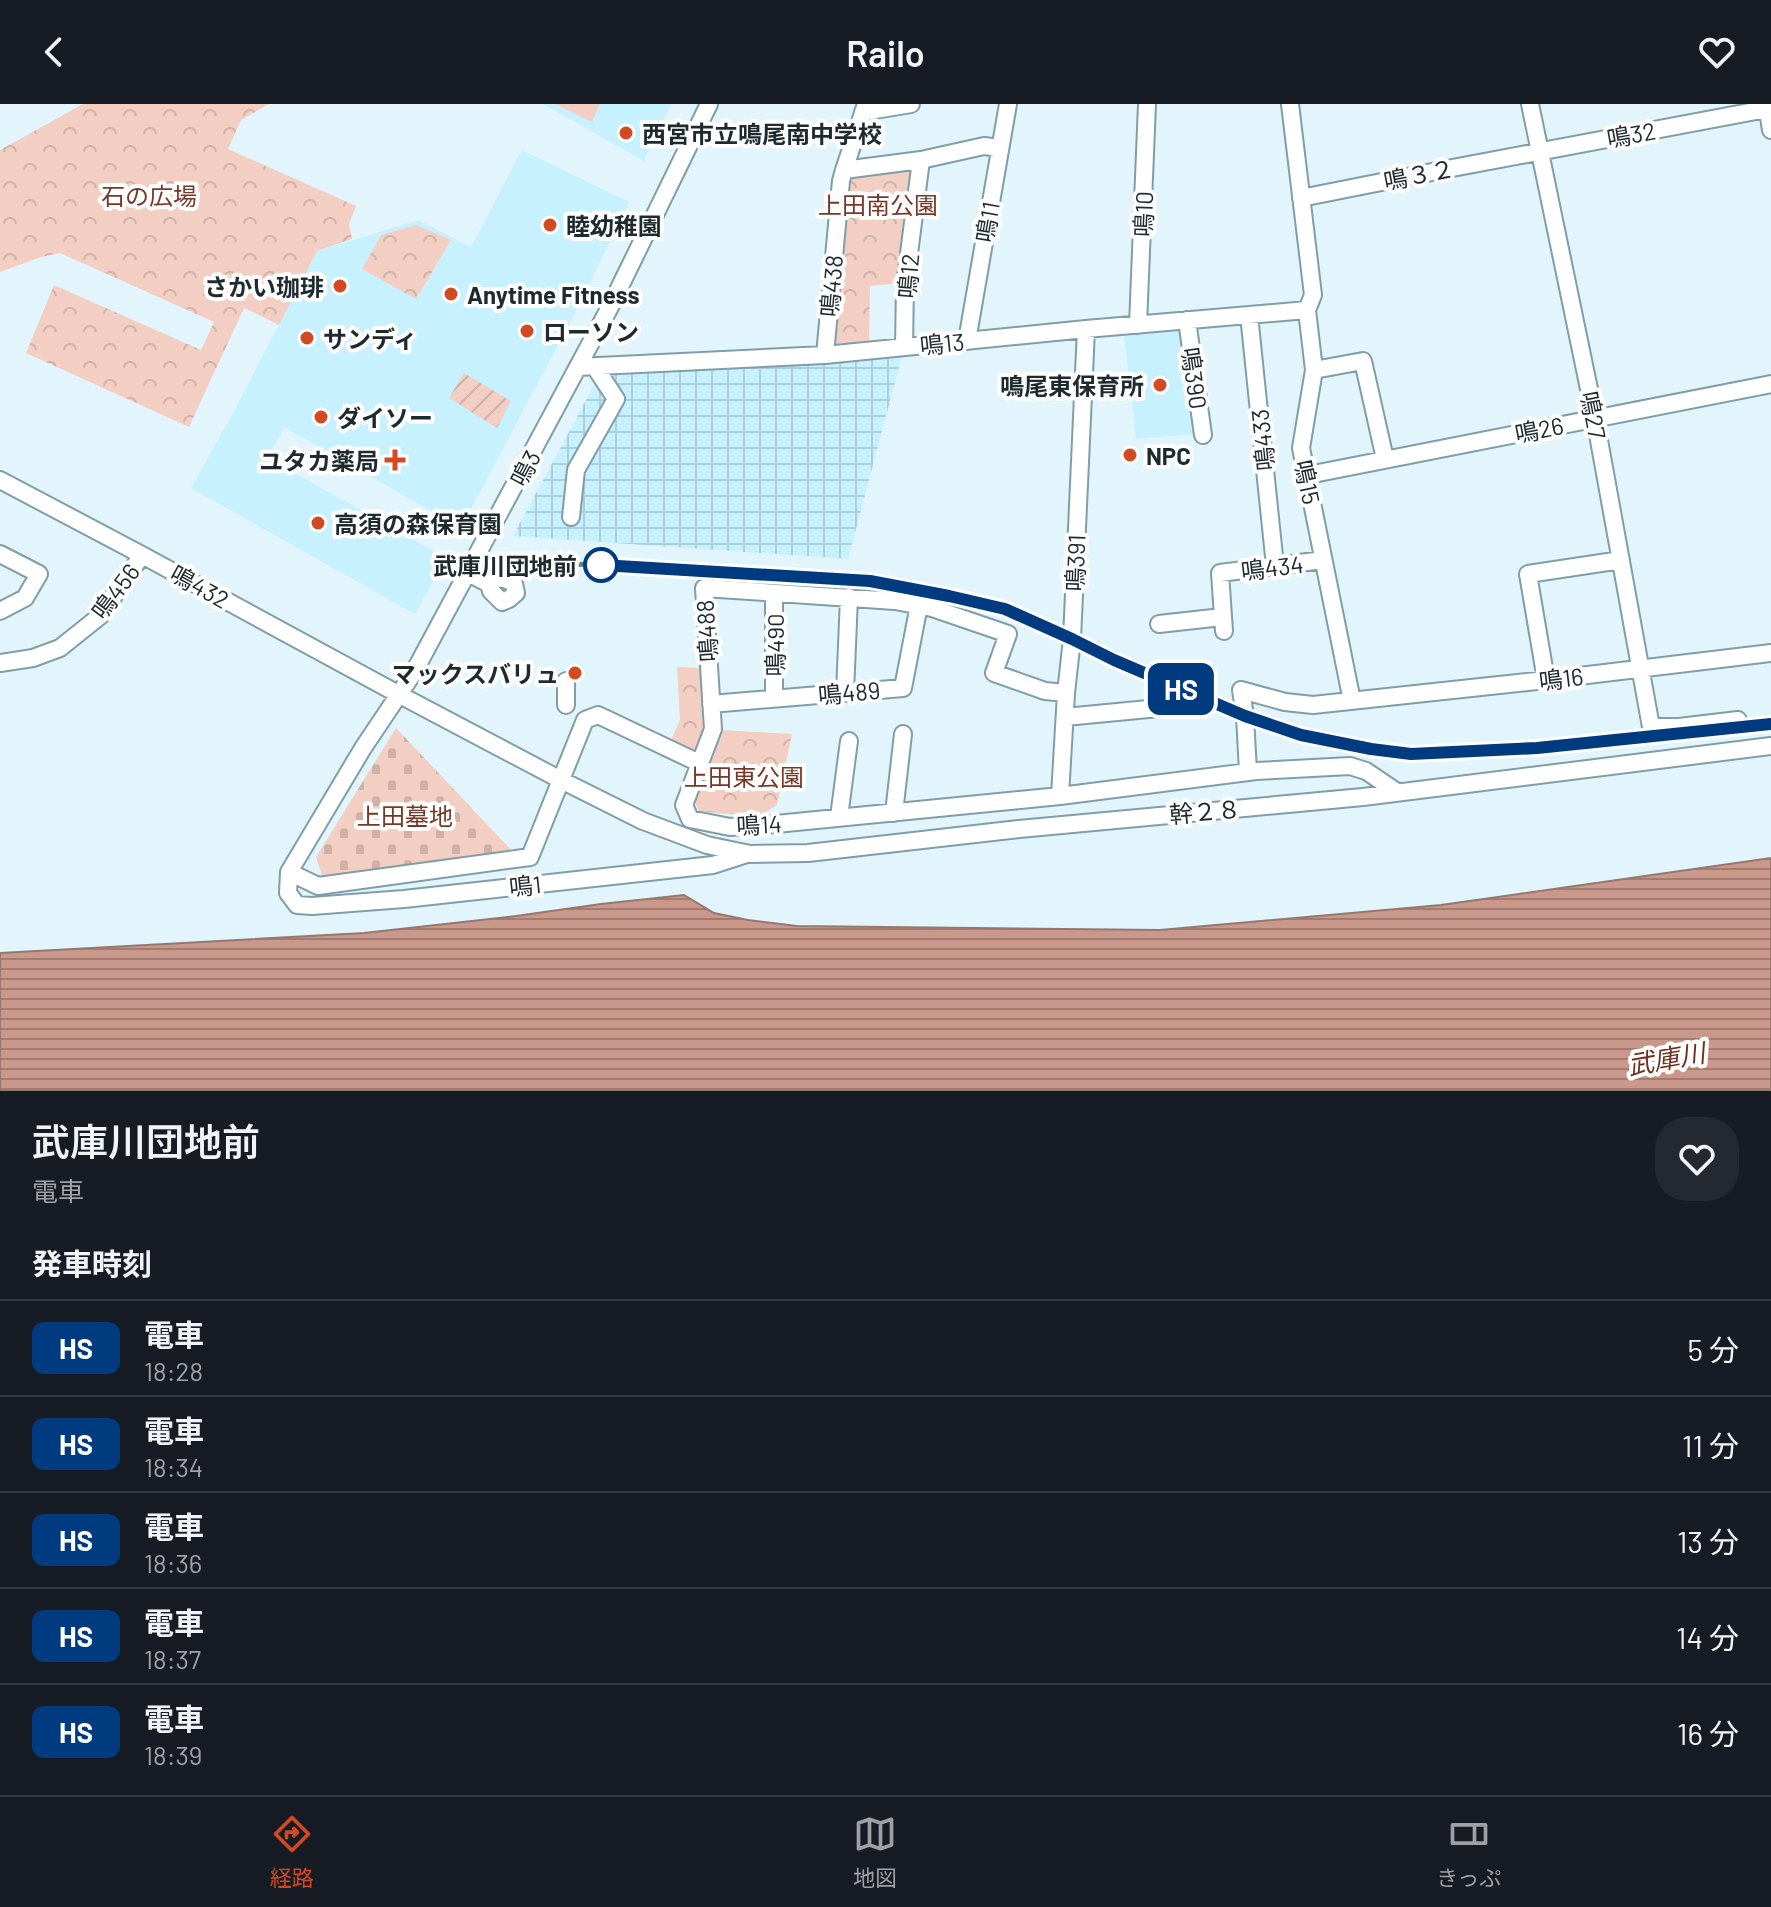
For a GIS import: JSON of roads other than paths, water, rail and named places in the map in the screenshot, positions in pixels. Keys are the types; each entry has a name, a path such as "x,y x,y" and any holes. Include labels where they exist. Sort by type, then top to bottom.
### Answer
{"street":[{"name":"鳴3","path":"289,872 414,672 586,367 616,295 709,104"},
{"path":"911,104 864,108 844,170 921,160 984,146 1000,148"},
{"name":"鳴11","path":"967,341 1008,104"},
{"name":"鳴10","path":"1138,325 1147,104"},
{"name":"鳴15","path":"1290,104 1313,295 1307,310 1314,370 1301,448 1352,701"},
{"name":"鳴27","path":"1530,104 1595,418 1651,727 1738,720"},
{"path":"1769,107 1771,130"},
{"name":"鳴32","path":"1539,152 1769,107"},
{"name":"鳴３２","path":"1301,198 1539,152"},
{"name":"鳴12","path":"904,347 905,285 921,160"},
{"name":"鳴438","path":"825,355 844,170"},
{"name":"鳴13","path":"586,367 825,355 1307,310"},
{"name":"鳴433","path":"1249,315 1275,566"},
{"name":"鳴390","path":"1187,320 1203,435"},
{"name":"鳴391","path":"1060,796 1072,639 1086,329"},
{"path":"1314,370 1363,361 1385,459"},
{"path":"571,517 576,470 616,399 586,367"},
{"name":"鳴26","path":"1308,475 1771,384"},
{"name":"鳴432","path":"0,480 561,780"},
{"path":"0,554 39,574 25,598 0,611"},
{"name":"鳴456","path":"0,663 33,658 60,648 100,616 142,555"},
{"name":"鳴434","path":"1159,624 1223,624 1220,573 1323,560"},
{"path":"1546,680 1528,574 1621,560"},
{"name":"鳴488","path":"699,763 713,729 704,588 849,597 919,605 1008,634 994,673 1045,691 1066,693"},
{"name":"鳴490","path":"774,593 774,698"},
{"path":"845,693 849,597"},
{"name":"鳴489","path":"711,704 903,688 919,605"},
{"name":"鳴16","path":"1352,701 1771,653"},
{"path":"566,681 566,705"},
{"path":"1248,772 1241,690 1285,702 1313,705 1352,701"},
{"path":"1065,717 1159,708"},
{"path":"289,872 318,886 530,857 585,720 598,715 699,763"},
{"path":"894,813 903,734"},
{"path":"839,817 849,741"},
{"name":"幹２８","path":"561,780 643,821 707,845 750,854 808,853 1397,792 1771,746"},
{"name":"鳴14","path":"699,763 684,805 690,819 730,827 1060,796 1248,772 1350,766 1366,771 1397,792"},
{"name":"鳴1","path":"289,872 288,893 297,905 312,906 713,865 750,854"}],"water":[{"name":"武庫川","path":"1771,858 1771,1091 0,1091 0,953 364,933 684,895 714,913 797,926 1160,930 1441,905"}],"railway":[{"path":"517,562 870,581 949,596 1005,609 1245,716 1301,735 1371,749 1411,754 1537,748 1771,725"}],"train":[{"name":"HS","path":"601,565 870,581 1005,609 1245,716 1301,735 1391,752 1411,754 1537,748 1771,724"}],"place":[{"name":"西宮市立鳴尾南中学校","path":"626,133"},
{"name":"睦幼稚園","path":"550,225"},
{"name":"さかい珈琲","path":"340,286"},
{"name":"Anytime Fitness","path":"451,294"},
{"name":"ローソン","path":"527,331"},
{"name":"サンディ","path":"307,338"},
{"name":"鳴尾東保育所","path":"1160,385"},
{"name":"ダイソー","path":"321,417"},
{"name":"NPC","path":"1130,455"},
{"name":"ユタカ薬局","path":"395,460"},
{"name":"高須の森保育園","path":"318,523"},
{"name":"武庫川団地前","path":"601,565"},
{"name":"マックスバリュ","path":"575,673"}],"park label":[{"name":"石の広場","path":"149,195"},
{"name":"上田南公園","path":"878,204"},
{"name":"上田東公園","path":"744,776"},
{"name":"上田墓地","path":"405,815"}]}
